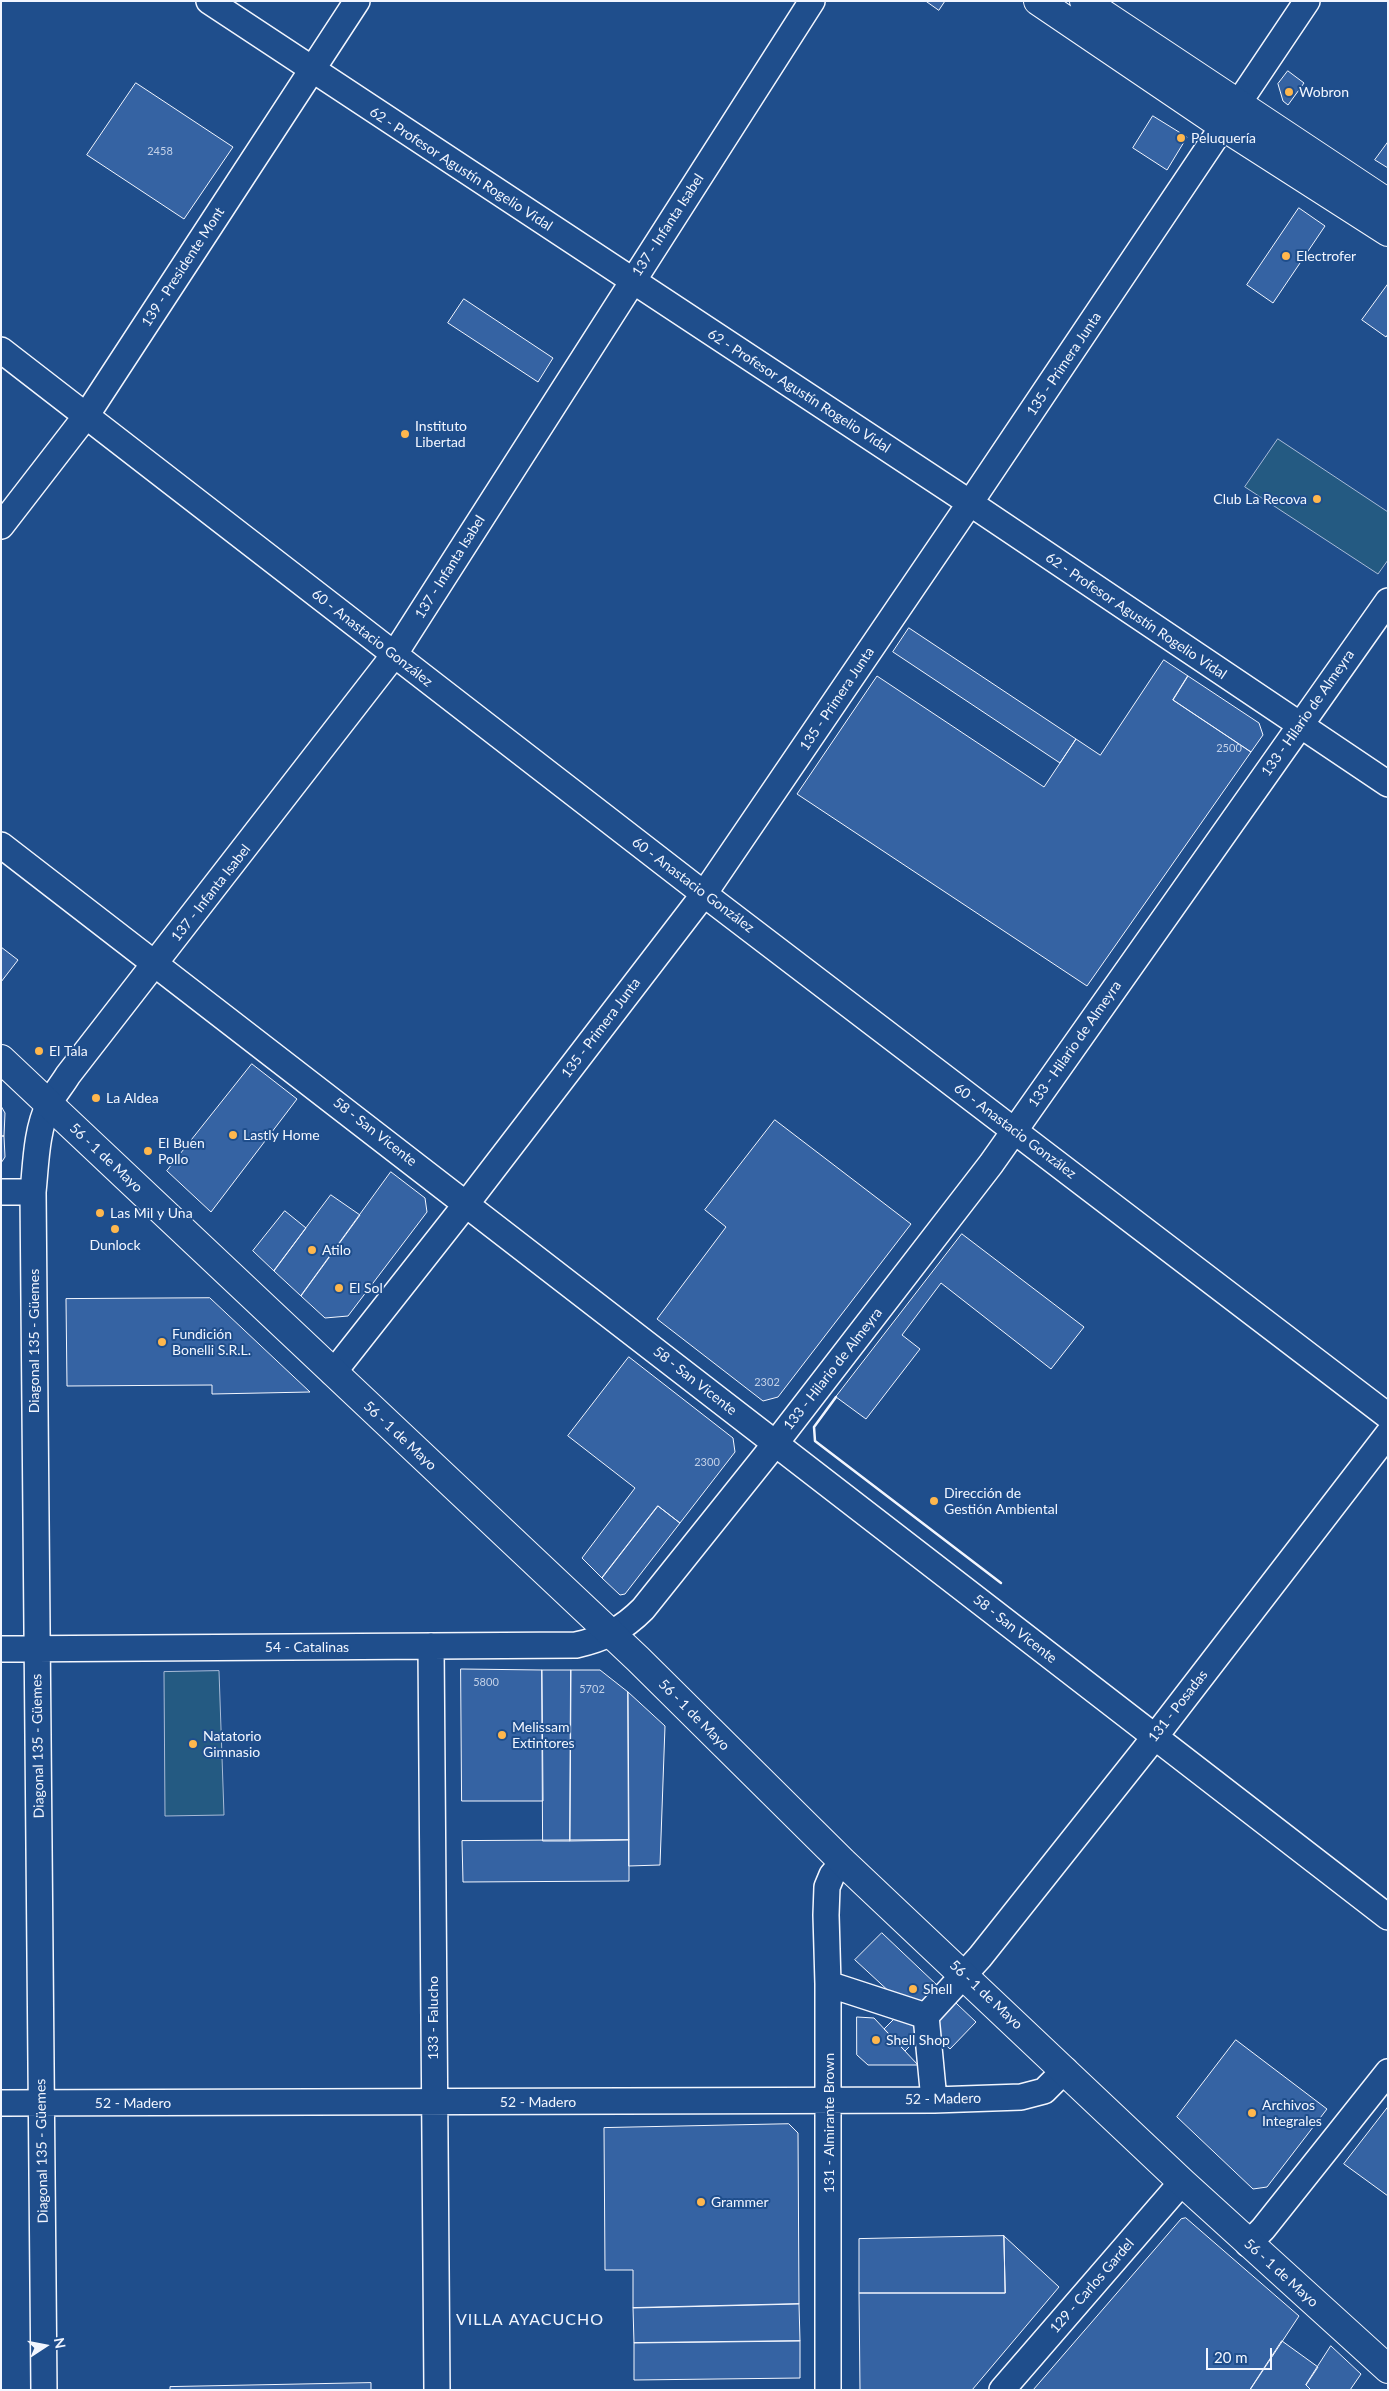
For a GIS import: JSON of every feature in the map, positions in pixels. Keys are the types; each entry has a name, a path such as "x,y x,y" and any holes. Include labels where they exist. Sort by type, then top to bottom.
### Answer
{"main road":[{"path":"1038,1 1224,127 1388,232"},
{"path":"1084,1 1388,203"},
{"name":"56 - 1 de Mayo","path":"1,1059 611,1635 843,1862 964,1973 1248,2244 1388,2369"}],"street":[{"name":"62 - Profesor Agustín Rogelio Vidal","path":"209,1 970,503 1388,784"},
{"name":"139 - Presidente Mont","path":"1,526 86,416 356,1"},
{"name":"137 - Infanta Isabel","path":"49,1104 68,1076 394,655 812,1"},
{"name":"135 - Primera Junta","path":"333,1373 467,1203 704,894 1224,127 1307,1"},
{"name":"60 - Anastacio González","path":"1,350 704,894 1388,1416"},
{"name":"133 - Hilario de Almeyra","path":"611,1635 628,1625 643,1610 775,1444 1014,1130 1388,601"},
{"name":"58 - San Vicente","path":"1,845 467,1203 1154,1738 1388,1917"},
{"name":"Diagonal 135 - Güemes","path":"44,2390 33,1192 37,1148 49,1104"},
{"path":"1,1192 33,1192"},
{"name":"131 - Posadas","path":"926,2016 980,1956 1154,1738 1388,1434"},
{"name":"54 - Catalinas","path":"1,1649 576,1645 597,1641 611,1635"},
{"name":"133 - Falucho","path":"431,1646 437,2390"},
{"name":"131 - Almirante Brown","path":"828,2390 829,2100 827,1887 832,1875 843,1862"},
{"path":"828,1984 926,2016 934,2100"},
{"name":"52 - Madero","path":"1,2103 934,2100 1021,2097 1044,2091 1065,2070"},
{"path":"1248,2244 1263,2229 1388,2072"},
{"name":"129 - Carlos Gardel","path":"1002,2390 1182,2182"}],"shaded area":[{"name":"Club La Recova","path":"1278,439 1388,512 1388,560 1378,574 1245,487"},
{"name":"Natatorio Gimnasio","path":"219,1671 224,1815 165,1816 164,1672"}],"building":[{"path":"926,1 945,1 939,10"},
{"name":"Wobron","path":"1288,71 1304,83 1288,105 1283,101 1278,84"},
{"path":"136,83 233,147 184,219 87,155"},
{"path":"1153,116 1187,137 1167,170 1133,148"},
{"path":"1388,142 1388,168 1375,160"},
{"name":"Electrofer","path":"1299,208 1325,226 1273,303 1247,285"},
{"path":"1388,284 1388,334 1386,337 1362,320"},
{"path":"464,299 553,358 538,382 448,323"},
{"path":"909,628 1076,739 1060,763 893,652"},
{"path":"1164,660 1188,676 1173,700 1251,752 1087,986 797,794 877,676 1044,787 1076,739 1100,755"},
{"path":"1188,676 1259,723 1263,735 1251,752 1173,700"},
{"path":"1,947 18,960 1,982"},
{"name":"Lastly Home","path":"252,1064 297,1099 211,1212 167,1171"},
{"path":"1,1106 5,1113 4,1136 1,1136"},
{"path":"775,1120 911,1224 778,1397 763,1401 657,1319 726,1227 705,1210"},
{"path":"1,1136 4,1136 5,1157 1,1163"},
{"path":"391,1172 425,1198 427,1212 348,1316 325,1318 301,1296"},
{"name":"Atilo","path":"331,1195 360,1215 301,1296 274,1271"},
{"path":"285,1211 306,1228 274,1271 253,1251"},
{"path":"962,1234 1084,1327 1051,1369 941,1283 902,1335 920,1349 866,1419 836,1397"},
{"name":"Fundición Bonelli S.R.L.","path":"210,1298 310,1392 212,1394 212,1385 67,1386 66,1299"},
{"path":"629,1357 733,1438 735,1452 680,1523 658,1506 602,1578 582,1558 635,1488 568,1436"},
{"path":"658,1506 680,1523 625,1594 620,1595 602,1578"},
{"name":"Melissam Extintores","path":"461,1669 542,1670 543,1801 462,1801"},
{"path":"542,1670 571,1670 570,1841 543,1841"},
{"path":"571,1670 600,1670 628,1692 629,1840 570,1841"},
{"path":"628,1692 665,1726 660,1865 629,1866"},
{"path":"629,1840 629,1881 463,1882 462,1841"},
{"path":"882,1933 976,2022 950,2049 928,2028 905,2051 884,2029 906,2007 855,1960"},
{"name":"Shell Shop","path":"857,2017 874,2018 918,2065 868,2065 857,2055"},
{"name":"Archivos Integrales","path":"1236,2040 1327,2109 1267,2187 1253,2189 1177,2117"},
{"path":"1388,2107 1388,2196 1344,2164"},
{"name":"Grammer","path":"789,2124 798,2133 799,2304 633,2308 633,2270 605,2270 604,2128"},
{"path":"1186,2218 1299,2316 1250,2390 1033,2390 1181,2219"},
{"path":"1004,2236 1005,2293 859,2293 859,2239"},
{"path":"1004,2236 1059,2287 972,2390 860,2390 859,2293 1005,2293"},
{"path":"799,2304 800,2341 634,2343 633,2308"},
{"path":"800,2341 800,2378 634,2380 634,2343"},
{"path":"1282,2341 1318,2367 1306,2385 1311,2390 1250,2390"},
{"path":"1331,2346 1361,2374 1350,2390 1311,2390 1306,2385"},
{"path":"371,2383 371,2390 170,2390 170,2387"}],"wall":[{"path":"836,1397 814,1427 815,1441 1001,1583"}],"place":[{"name":"Wobron","path":"1289,92"},
{"name":"Peluquería","path":"1181,138"},
{"name":"Electrofer","path":"1286,256"},
{"name":"Instituto Libertad","path":"405,434"},
{"name":"Club La Recova","path":"1317,499"},
{"name":"El Tala","path":"39,1051"},
{"name":"La Aldea","path":"96,1098"},
{"name":"Lastly Home","path":"233,1135"},
{"name":"El Buen Pollo","path":"148,1151"},
{"name":"Las Mil y Una","path":"100,1213"},
{"name":"Dunlock","path":"115,1229"},
{"name":"Atilo","path":"312,1250"},
{"name":"El Sol","path":"339,1288"},
{"name":"Fundición Bonelli S.R.L.","path":"162,1342"},
{"name":"Dirección de Gestión Ambiental","path":"934,1501"},
{"name":"Melissam Extintores","path":"502,1735"},
{"name":"Natatorio Gimnasio","path":"193,1744"},
{"name":"Shell","path":"913,1989"},
{"name":"Shell Shop","path":"876,2040"},
{"name":"Archivos Integrales","path":"1252,2113"},
{"name":"Grammer","path":"701,2202"}],"district":[{"name":"VILLA AYACUCHO","path":"530,2320"}]}
